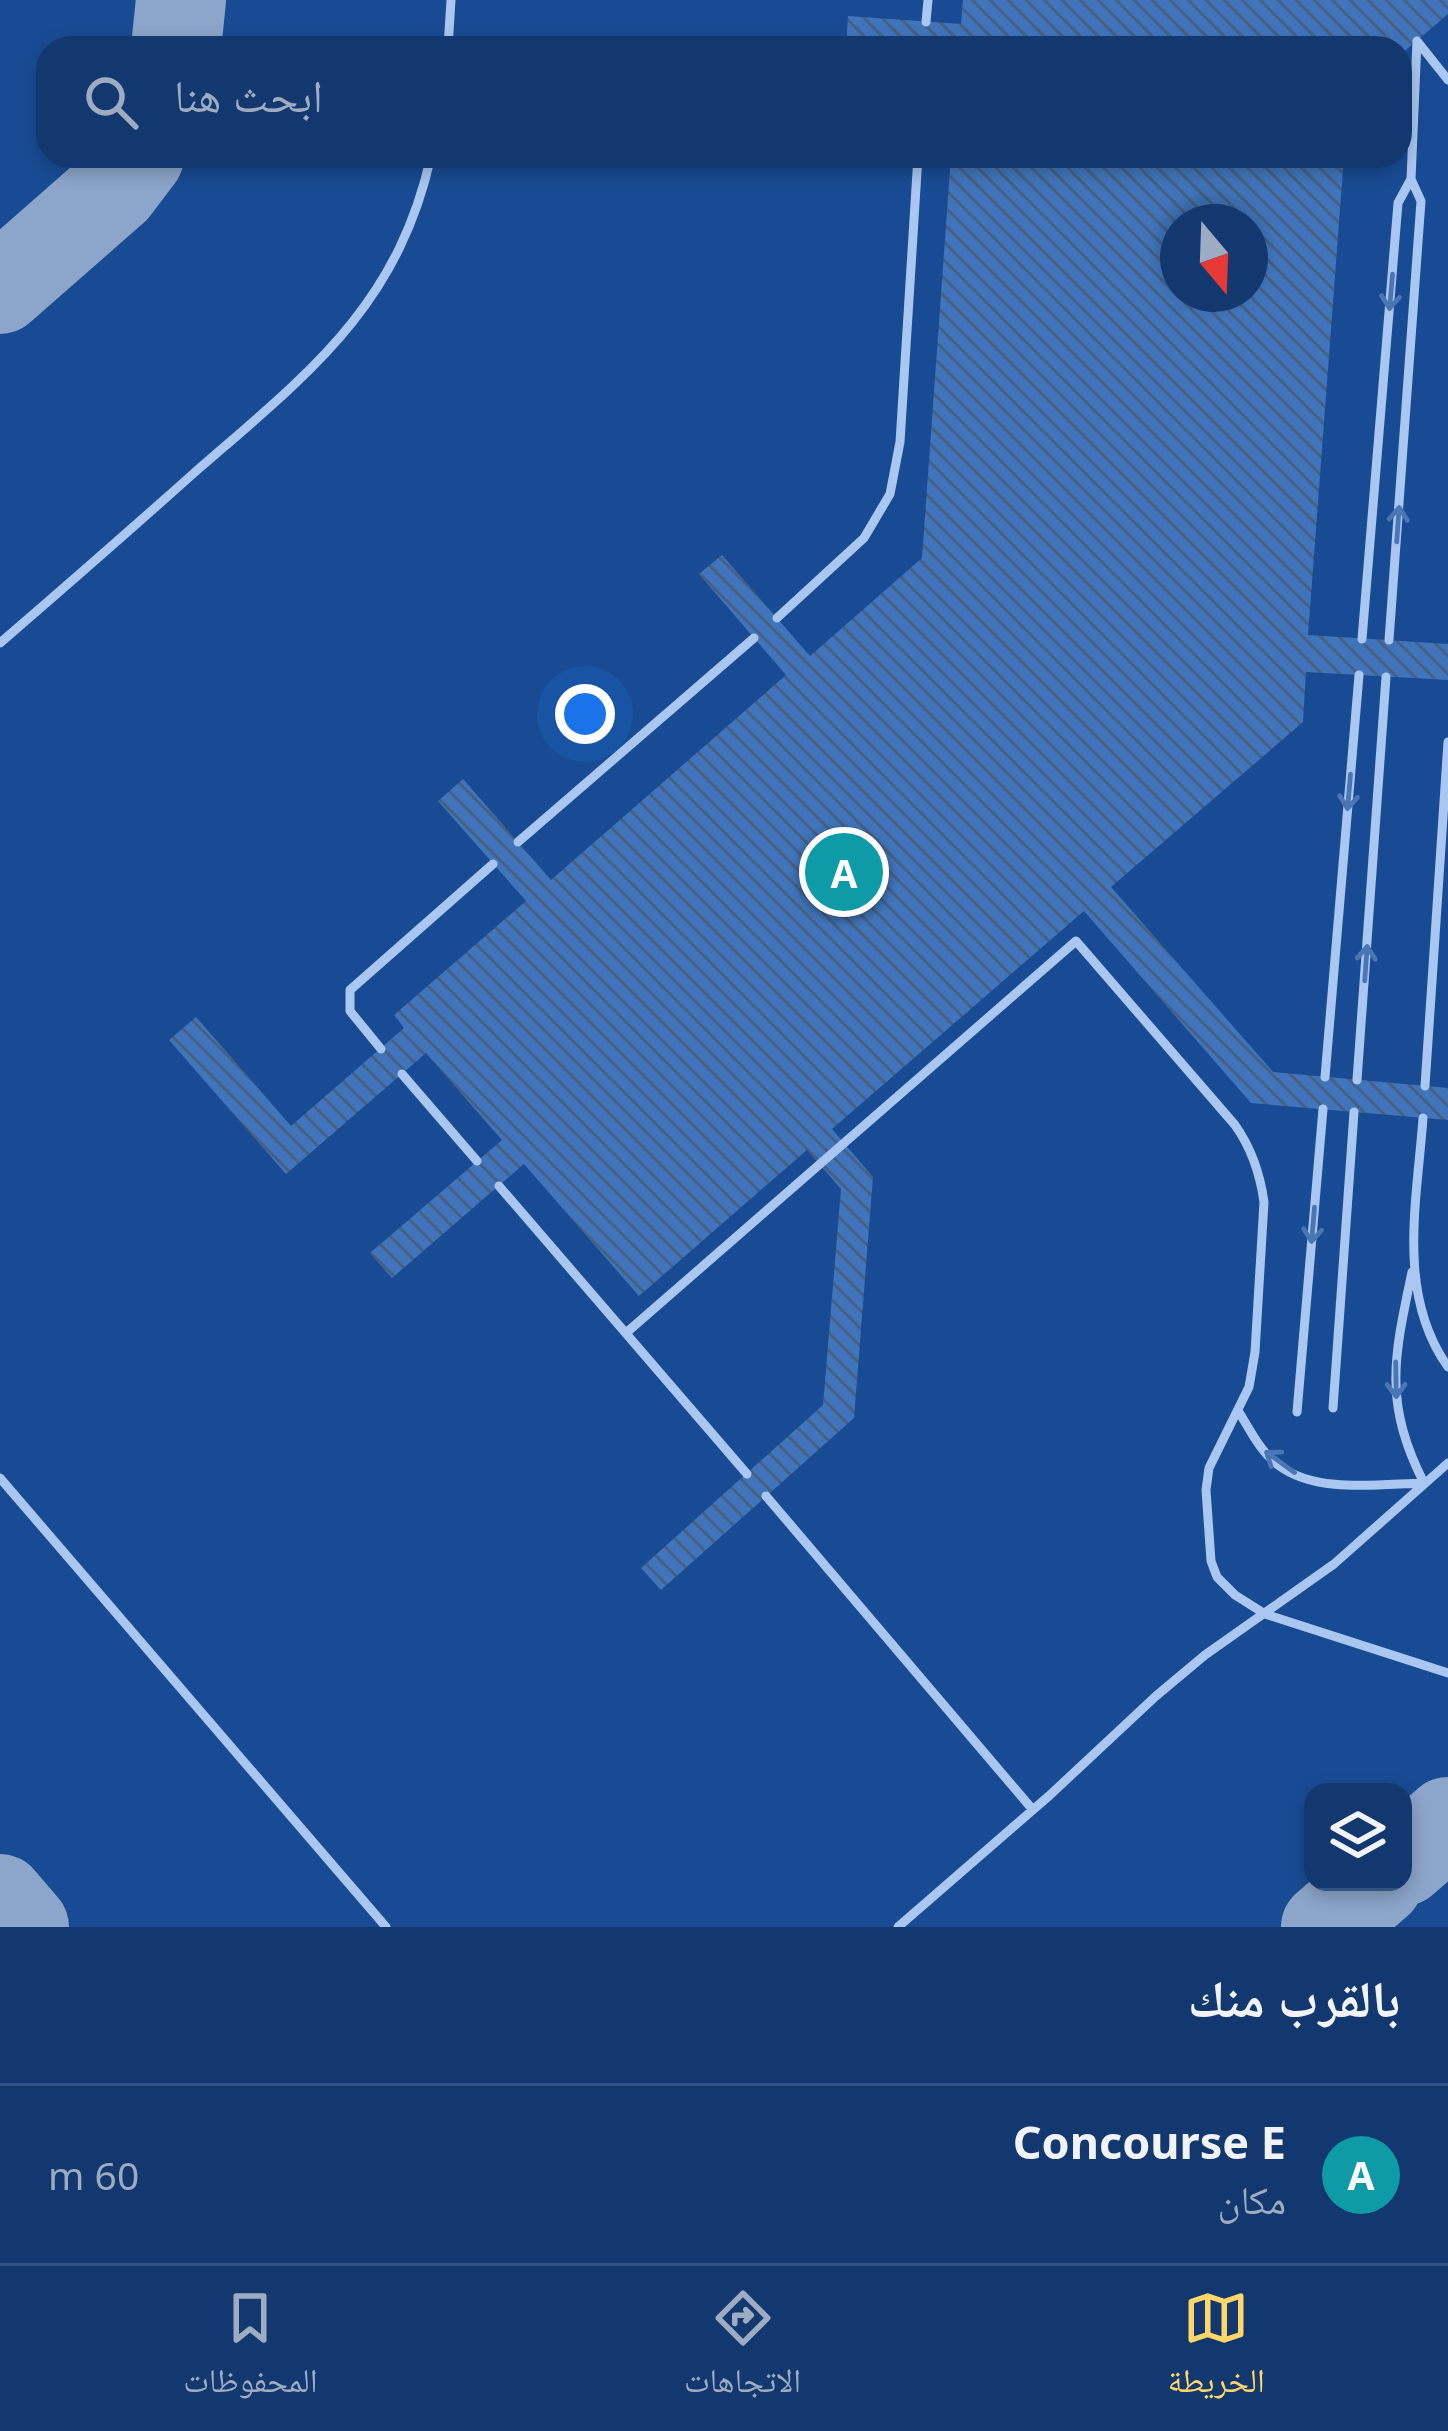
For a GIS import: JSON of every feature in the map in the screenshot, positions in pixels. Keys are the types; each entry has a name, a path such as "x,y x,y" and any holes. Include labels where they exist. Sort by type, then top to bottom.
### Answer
{"lane":[{"path":"449,36 451,0"},
{"path":"926,22 928,0"},
{"path":"1389,640 1421,201 1412,178 1417,41 1448,80"},
{"path":"0,643 317,366 365,309 403,244 427,168"},
{"path":"777,618 864,538 890,494 899,442 917,168"},
{"path":"1362,639 1399,203 1412,178"},
{"path":"518,842 754,638"},
{"path":"1325,1077 1359,675"},
{"path":"1357,1080 1386,676"},
{"path":"1425,1086 1448,742"},
{"path":"381,1049 350,1010 350,990 493,864"},
{"path":"626,1333 1076,941 1235,1125 1254,1156 1264,1202 1255,1352 1249,1388 1209,1468 1206,1490 1210,1561 1217,1577 1265,1613 1448,1673"},
{"path":"402,1074 477,1161"},
{"path":"1297,1412 1322,1109"},
{"path":"1333,1408 1354,1112"},
{"path":"1423,1118 1412,1272 1396,1352 1396,1414 1424,1483"},
{"path":"499,1186 747,1474"},
{"path":"1412,1272 1421,1318 1448,1367"},
{"path":"1239,1412 1260,1447 1280,1467 1310,1480 1362,1485 1424,1483"},
{"path":"898,1927 1156,1696 1334,1564 1448,1463"},
{"path":"0,1478 386,1927"},
{"path":"766,1496 1034,1810"}],"building":[{"path":"963,0 1448,0 1448,14 1412,45 1412,36 847,36 848,16 961,24"},
{"path":"950,168 1343,168 1308,635 1448,644 1448,680 1306,672 1303,722 1111,887 1273,1072 1448,1088 1448,1120 1251,1103 1084,911 832,1129 873,1177 854,1418 661,1590 641,1568 823,1405 841,1189 807,1150 639,1296 524,1164 392,1278 370,1253 502,1140 426,1053 286,1174 169,1040 196,1017 291,1126 404,1028 394,1015 526,901 438,801 463,779 551,880 786,675 699,574 722,555 810,656 922,558"}],"taxiway":[{"path":"177,36 181,0"},
{"path":"0,289 114,189 130,168"},
{"path":"1412,1853 1448,1822"},
{"path":"1326,1927 1368,1891"},
{"path":"0,1899 24,1927"}],"place":[{"name":"Concourse E","path":"844,872"}]}
